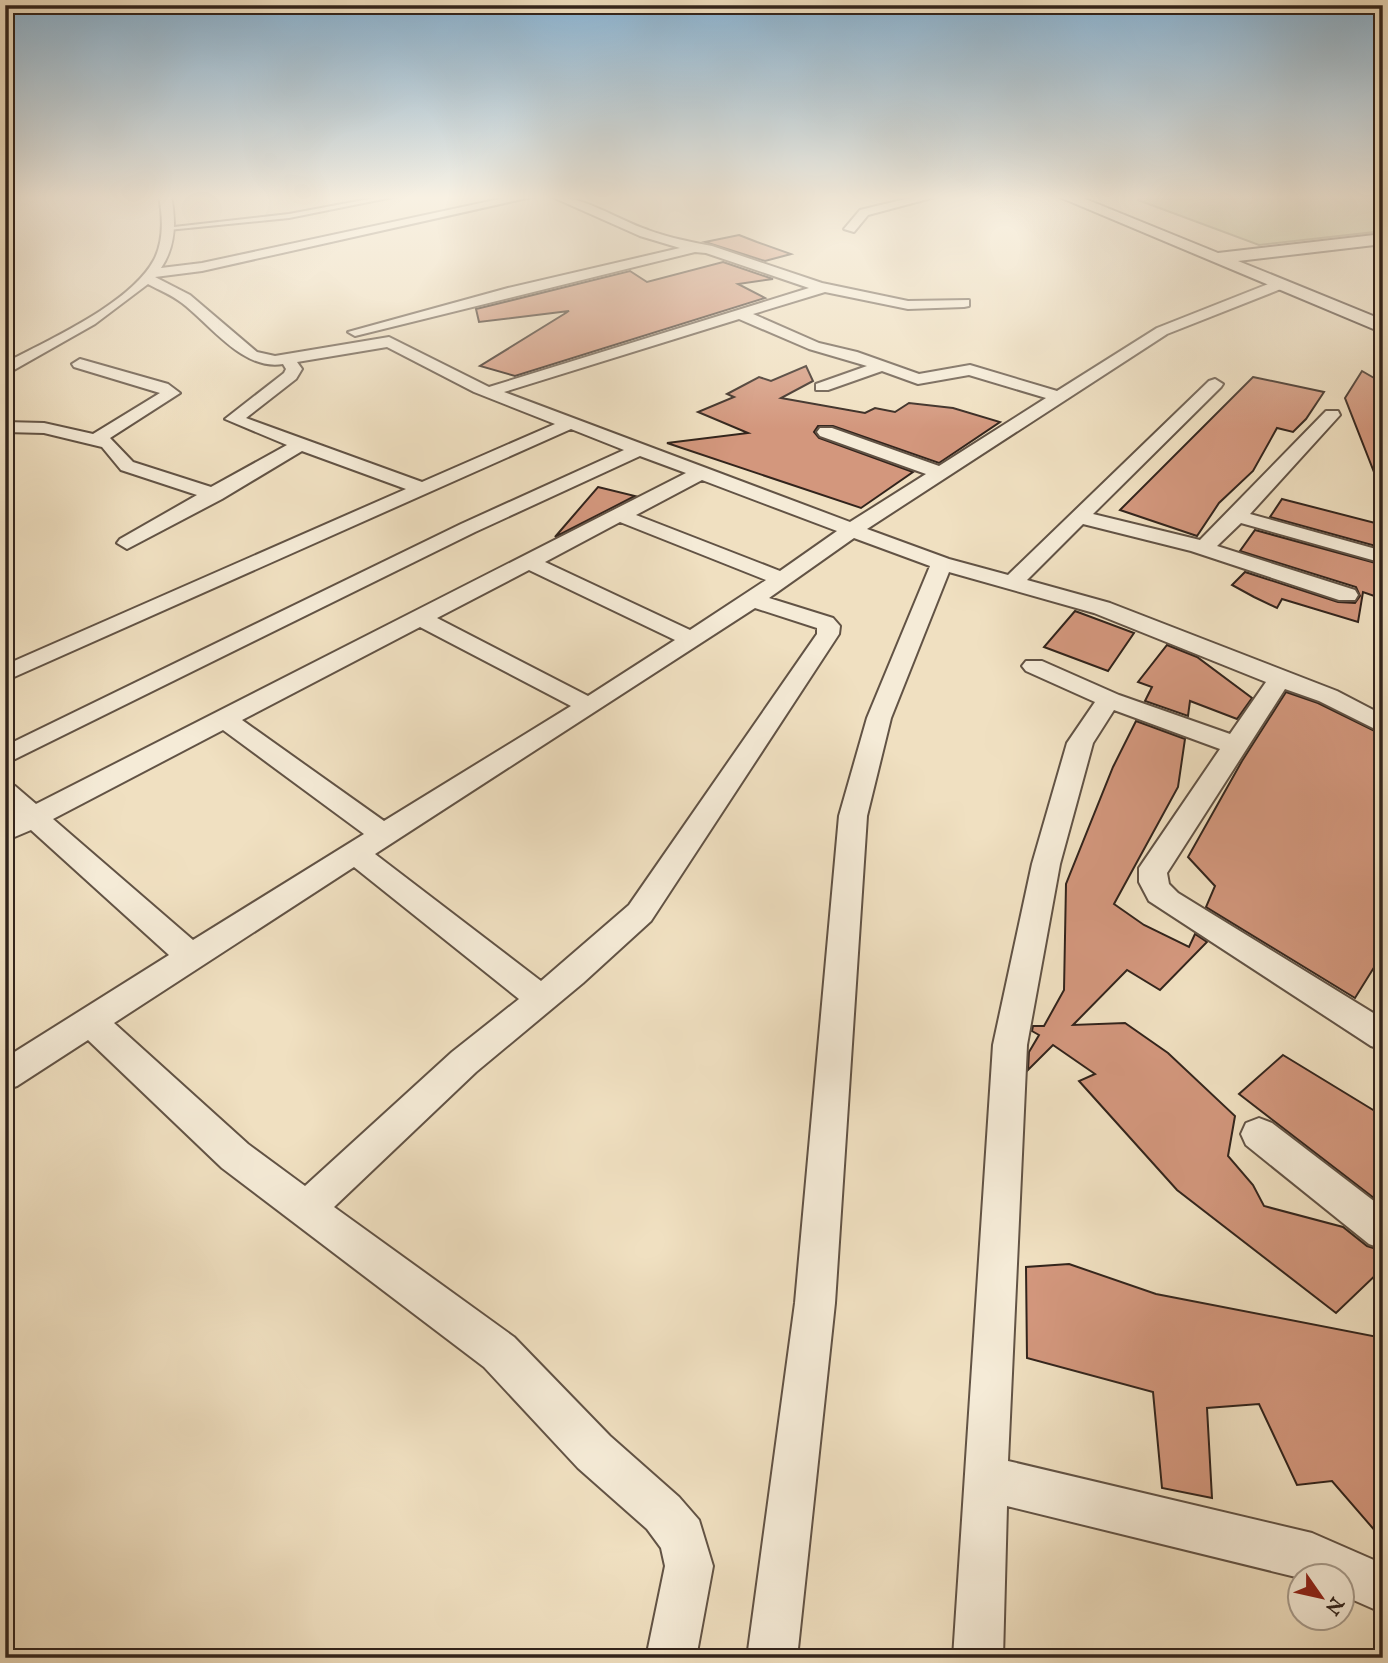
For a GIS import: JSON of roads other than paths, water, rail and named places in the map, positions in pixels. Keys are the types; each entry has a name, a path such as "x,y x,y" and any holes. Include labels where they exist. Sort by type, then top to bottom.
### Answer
{"main road":[{"path":"1255,274 1383,327"}],"street":[{"path":"5,370 126,297 148,275 157,274"},
{"path":"258,358 587,274"},
{"path":"781,274 821,287 908,305 964,303"},
{"path":"148,275 185,298 258,358 288,359 385,342 488,392 942,563 1102,608 1328,696 1383,725"},
{"path":"5,1076 589,706 752,600 852,530 1162,331 1281,284"},
{"path":"488,392 821,291 821,287"},
{"path":"742,315 814,346 926,379 970,370 1059,397"},
{"path":"288,359 294,369 290,376 234,419 423,489"},
{"path":"80,364 162,387 172,393 97,439"},
{"path":"822,387 882,366"},
{"path":"1013,582 1215,383"},
{"path":"1195,546 1214,540 1332,415"},
{"path":"5,674 571,422"},
{"path":"5,427 44,428 97,439 114,446 127,466 140,473 215,495"},
{"path":"826,432 940,473"},
{"path":"127,543 301,444"},
{"path":"5,756 468,528 641,449"},
{"path":"5,832 703,472"},
{"path":"619,516 782,579"},
{"path":"1237,516 1383,557"},
{"path":"1080,517 1195,546 1347,595"},
{"path":"528,562 691,639"},
{"path":"772,1658 815,1303 853,816 878,718 942,563"},
{"path":"306,1209 464,1062 542,999 640,913 828,635 829,626 825,623 752,600"},
{"path":"419,618 589,706"},
{"path":"1034,666 1110,701 1237,746"},
{"path":"1280,679 1153,868 1151,878 1158,892 1383,1036"},
{"path":"978,1658 985,1478 1010,1045 1046,864 1080,743 1093,719 1110,701"},
{"path":"225,719 384,835"},
{"path":"5,792 191,956"},
{"path":"355,853 542,999"},
{"path":"91,1022 235,1156 499,1352 594,1452 663,1513 682,1538 689,1566 671,1658"},
{"path":"1259,1133 1383,1231"},
{"path":"985,1478 1312,1557 1383,1589"}]}
